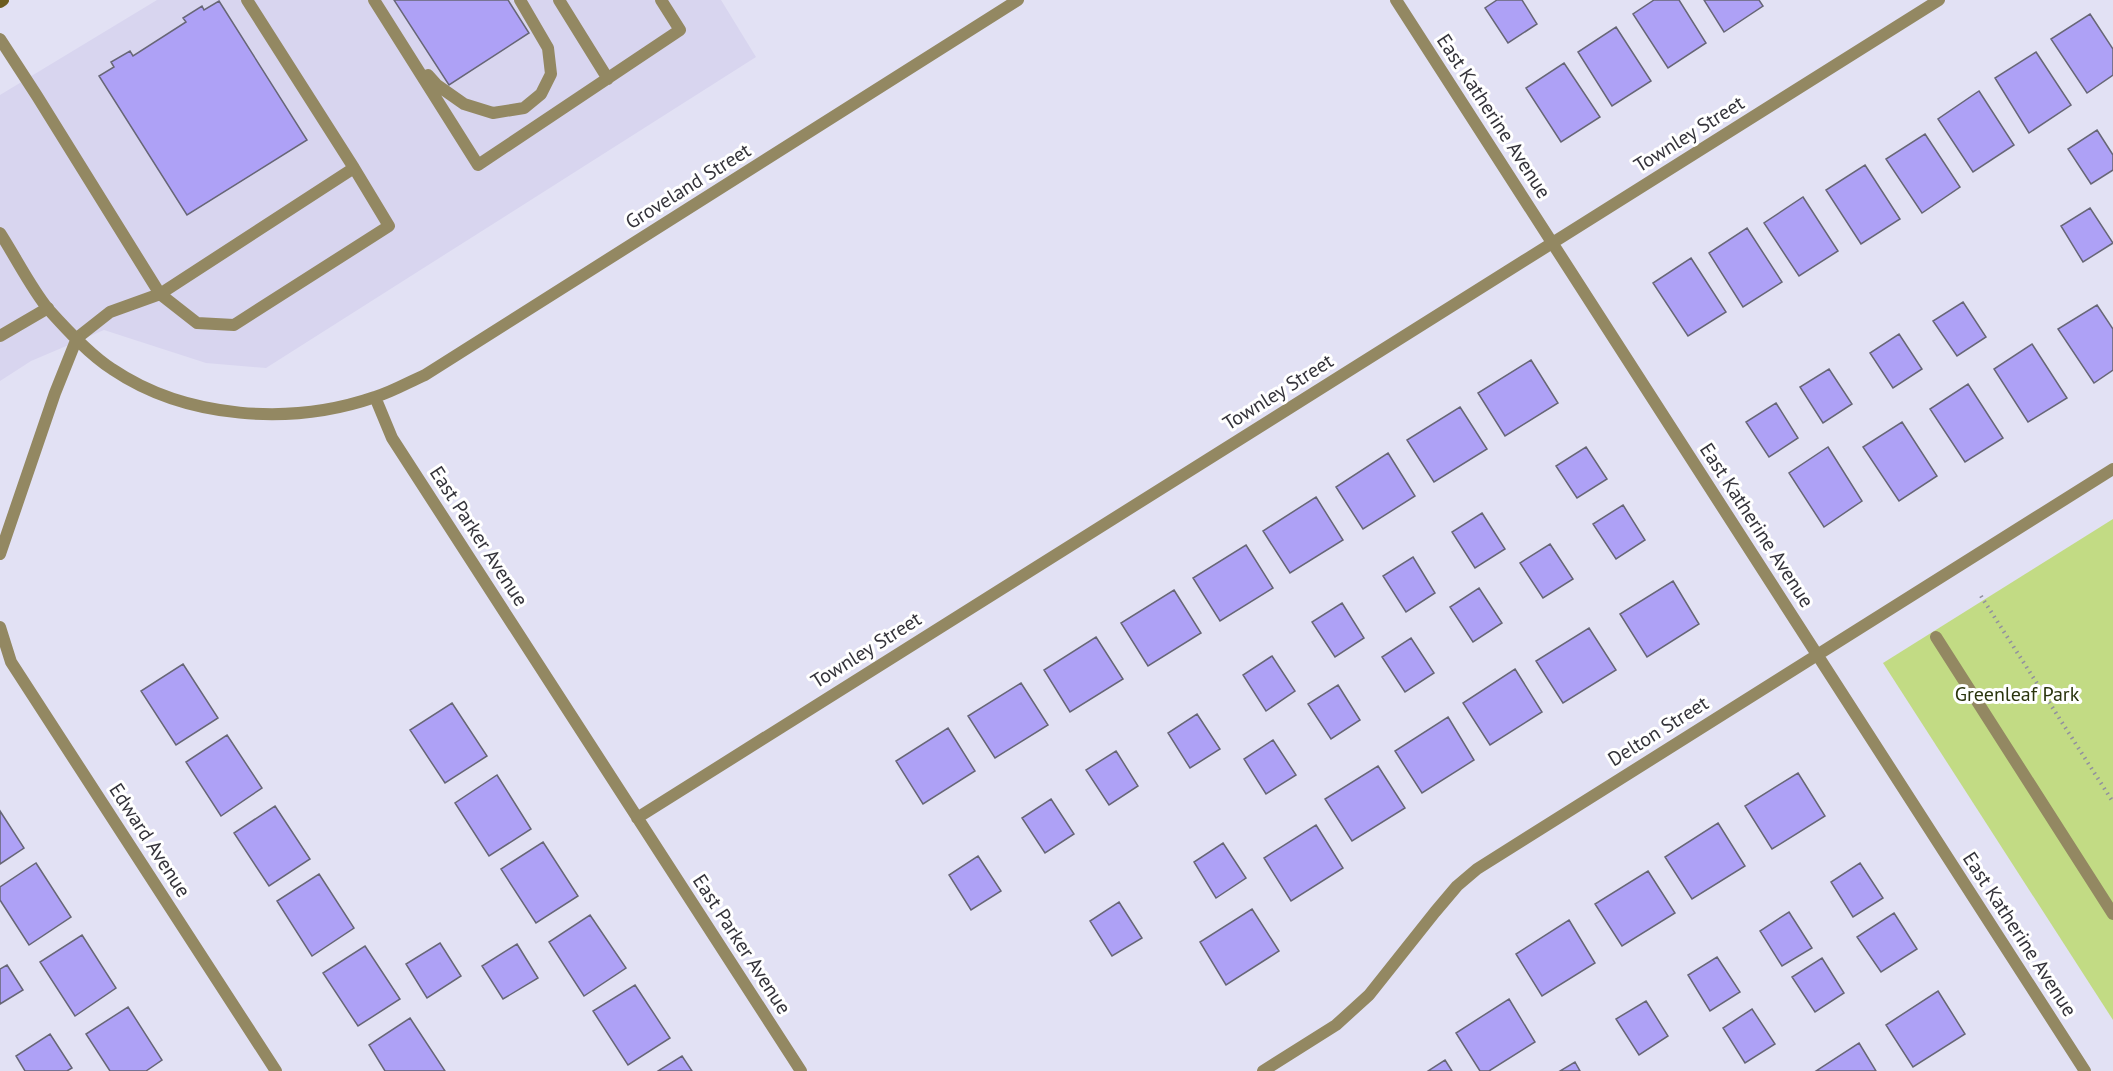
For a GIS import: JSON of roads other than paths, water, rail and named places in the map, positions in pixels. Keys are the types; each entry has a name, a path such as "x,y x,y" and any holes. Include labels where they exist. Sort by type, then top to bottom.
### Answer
{"street":[{"path":"0,39 160,294 197,323 234,325 389,226 247,0"},
{"path":"374,0 478,165 680,30 661,0"},
{"path":"404,47 437,85 464,104 493,113 524,108 541,94 551,74 548,48 520,0"},
{"path":"559,0 608,79"},
{"name":"Groveland Street","path":"375,397 425,375 1018,0"},
{"name":"East Katherine Avenue","path":"1396,0 1818,655 2081,1069"},
{"name":"Townley Street","path":"637,818 1939,0"},
{"path":"0,554 77,338 110,312 160,294 354,168"},
{"path":"0,233 48,308 111,369 153,393 206,408 260,414 311,412 375,397"},
{"path":"0,336 48,308"},
{"name":"East Parker Avenue","path":"375,397 392,438 801,1071"},
{"name":"Delton Street","path":"1263,1071 1336,1026 1369,995 1457,886 1477,869 2113,469"},
{"name":"Edward Avenue","path":"0,627 11,662 276,1071"},
{"path":"1936,637 2113,914"}],"park label":[{"name":"Greenleaf Park","path":"2017,694"}]}
